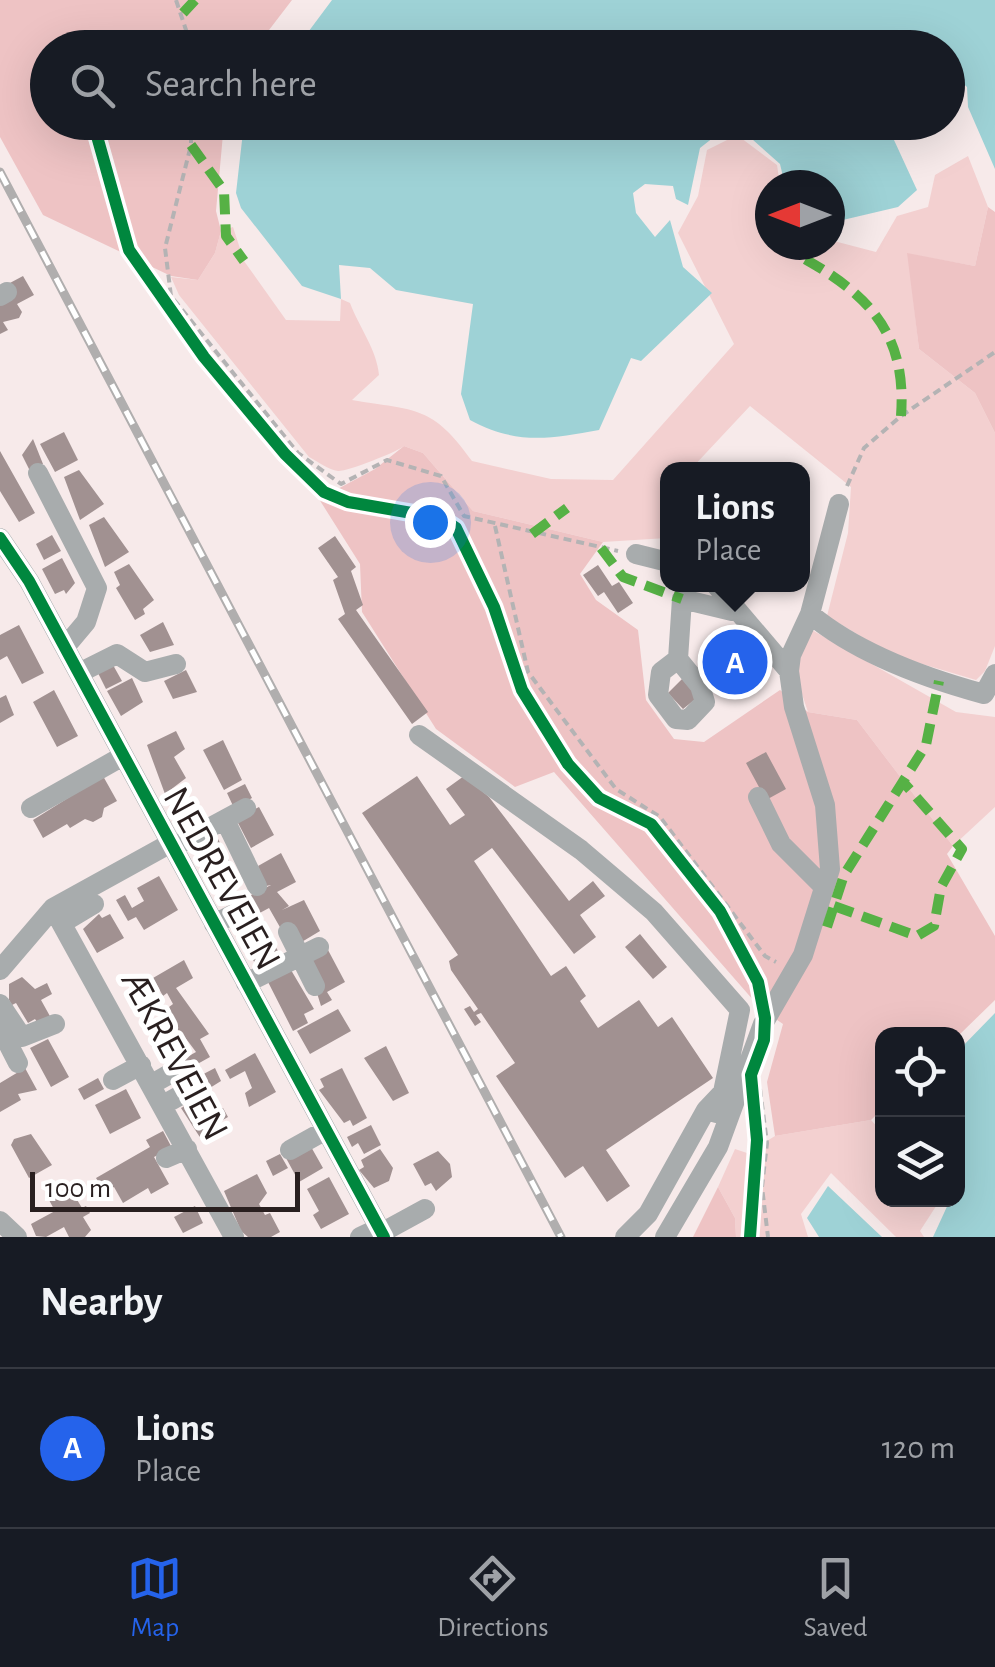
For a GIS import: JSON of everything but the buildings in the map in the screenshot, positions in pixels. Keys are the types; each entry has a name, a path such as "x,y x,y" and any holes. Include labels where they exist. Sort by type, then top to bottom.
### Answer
{"street":[{"path":"38,472 57,491 104,586 86,622 65,647"},
{"path":"665,1237 718,1147 762,1024 792,977 830,868 825,805 794,707 789,672 791,654 810,614 839,504"},
{"name":"NEDREVEIEN","path":"12,554 79,673 134,759 164,851 233,948 334,1131 376,1234"},
{"path":"636,554 660,560"},
{"path":"720,592 789,672"},
{"path":"678,659 682,599 732,610"},
{"path":"810,614 829,629 939,682 984,694 995,674"},
{"path":"79,673 117,654 138,667 176,664"},
{"path":"419,736 581,850 654,912 740,1010 723,1092 706,1110 648,1214 625,1237"},
{"path":"31,808 134,759"},
{"path":"758,797 780,844 824,887"},
{"path":"0,969 59,915 232,812 257,886"},
{"path":"59,915 94,904"},
{"path":"214,924 234,914"},
{"name":"ÆKREVEIEN","path":"59,915 234,1237"},
{"path":"279,927 304,954 315,986"},
{"path":"206,958 233,948"},
{"path":"251,980 304,954"},
{"path":"0,1004 22,1037 55,1024"},
{"path":"0,1028 18,1063"},
{"path":"112,1080 141,1064"},
{"path":"152,1084 175,1071"},
{"path":"163,1105 188,1091"},
{"path":"706,1110 728,1117"},
{"path":"290,1150 334,1131"},
{"path":"166,1158 187,1149"},
{"path":"376,1234 425,1209"},
{"path":"0,1221 18,1237"}],"path":[{"path":"176,0 186,30"},
{"path":"192,140 165,248 171,296 298,453 341,484 386,460 441,476 464,516 495,526 636,554"},
{"path":"157,290 204,357 316,486"},
{"path":"839,504 864,448 902,416 995,352"},
{"path":"495,526 528,672 616,789 660,817 765,956 792,977"},
{"path":"506,648 522,690"},
{"path":"604,801 650,824 720,911 740,947"},
{"path":"748,1220 758,1140 756,1079"},
{"path":"756,1079 767,1143 762,1186 768,1237"}],"shaded area":[{"path":"0,0 292,0 269,30 30,30 30,140 222,140 216,211 221,231 215,253 198,280 171,276 43,215 0,137"},
{"path":"727,140 744,140 777,165 778,170 755,170 755,260 845,260 845,244 876,252 897,216 928,207 935,175 968,156 988,207 975,266 908,254 919,349 975,393 995,433 995,646 985,671 976,680 892,655 827,616 848,533 851,487 750,406 698,462 660,462 660,538 603,542 473,511 423,453 404,446 338,471 309,457 179,295 171,277 198,280 215,253 221,231 233,227 244,261 286,320 340,321 341,299 350,303 379,375 352,400 408,409 434,420 472,461 551,479 613,480 734,344 678,233 698,196 707,150"},
{"path":"988,207 995,212 995,433 975,393 919,349 907,253 975,266"},
{"path":"404,446 423,453 473,511 603,542 580,574 596,600 638,630 646,700 674,739 704,742 780,690 808,712 857,720 953,846 947,854 995,936 995,1000 965,1029 875,1027 875,1116 871,1120 775,1136 767,1082 783,1024 761,1009 554,772 515,787 436,729 362,612 360,564 319,499 375,469"},
{"path":"812,630 956,712 995,717 995,807 953,846 857,720 808,712 792,664"},
{"path":"871,1120 875,1124 875,1207 935,1207 920,1231 924,1237 896,1237 831,1173 801,1214 808,1237 736,1237 735,1218 718,1187 735,1149 747,1153 775,1136"},
{"path":"718,1187 735,1218 736,1237 693,1237"}],"water":[{"path":"332,0 995,0 995,169 968,107 965,30 310,30"},
{"path":"242,140 710,140 700,148 688,205 676,199 673,186 645,184 633,193 636,213 655,237 670,220 683,267 712,293 641,361 631,358 599,430 565,436 518,437 470,420 461,394 473,304 396,290 370,268 339,265 341,299 302,286 241,208 236,193"},
{"path":"753,140 894,140 917,190 898,207 845,219 845,170 781,170 780,164"},
{"path":"995,1013 995,1237 933,1237 947,1207 965,1207 965,1044"},
{"path":"828,1186 882,1237 819,1237 807,1218"}],"railway":[{"path":"0,172 561,1237"}],"marked path":[{"path":"183,13 195,0"},
{"path":"191,145 224,191 226,236 244,261"},
{"path":"807,260 853,292 886,331 901,383 901,416"},
{"path":"532,534 567,508"},
{"path":"601,548 623,577 660,591"},
{"path":"663,592 682,599"},
{"path":"827,927 844,875 926,745 939,681"},
{"path":"834,906 917,936 934,926 941,887 962,849 904,783"}],"cycle path":[{"path":"98,140 129,250 204,357 285,454 324,492 348,502 441,518 456,528 494,607 522,690 568,764 599,798 651,824 720,911 758,982 765,1018 764,1040 751,1075 757,1140 750,1237"},
{"path":"0,538 29,581 384,1237"}],"place":[{"name":"Lions","path":"735,662"}]}
